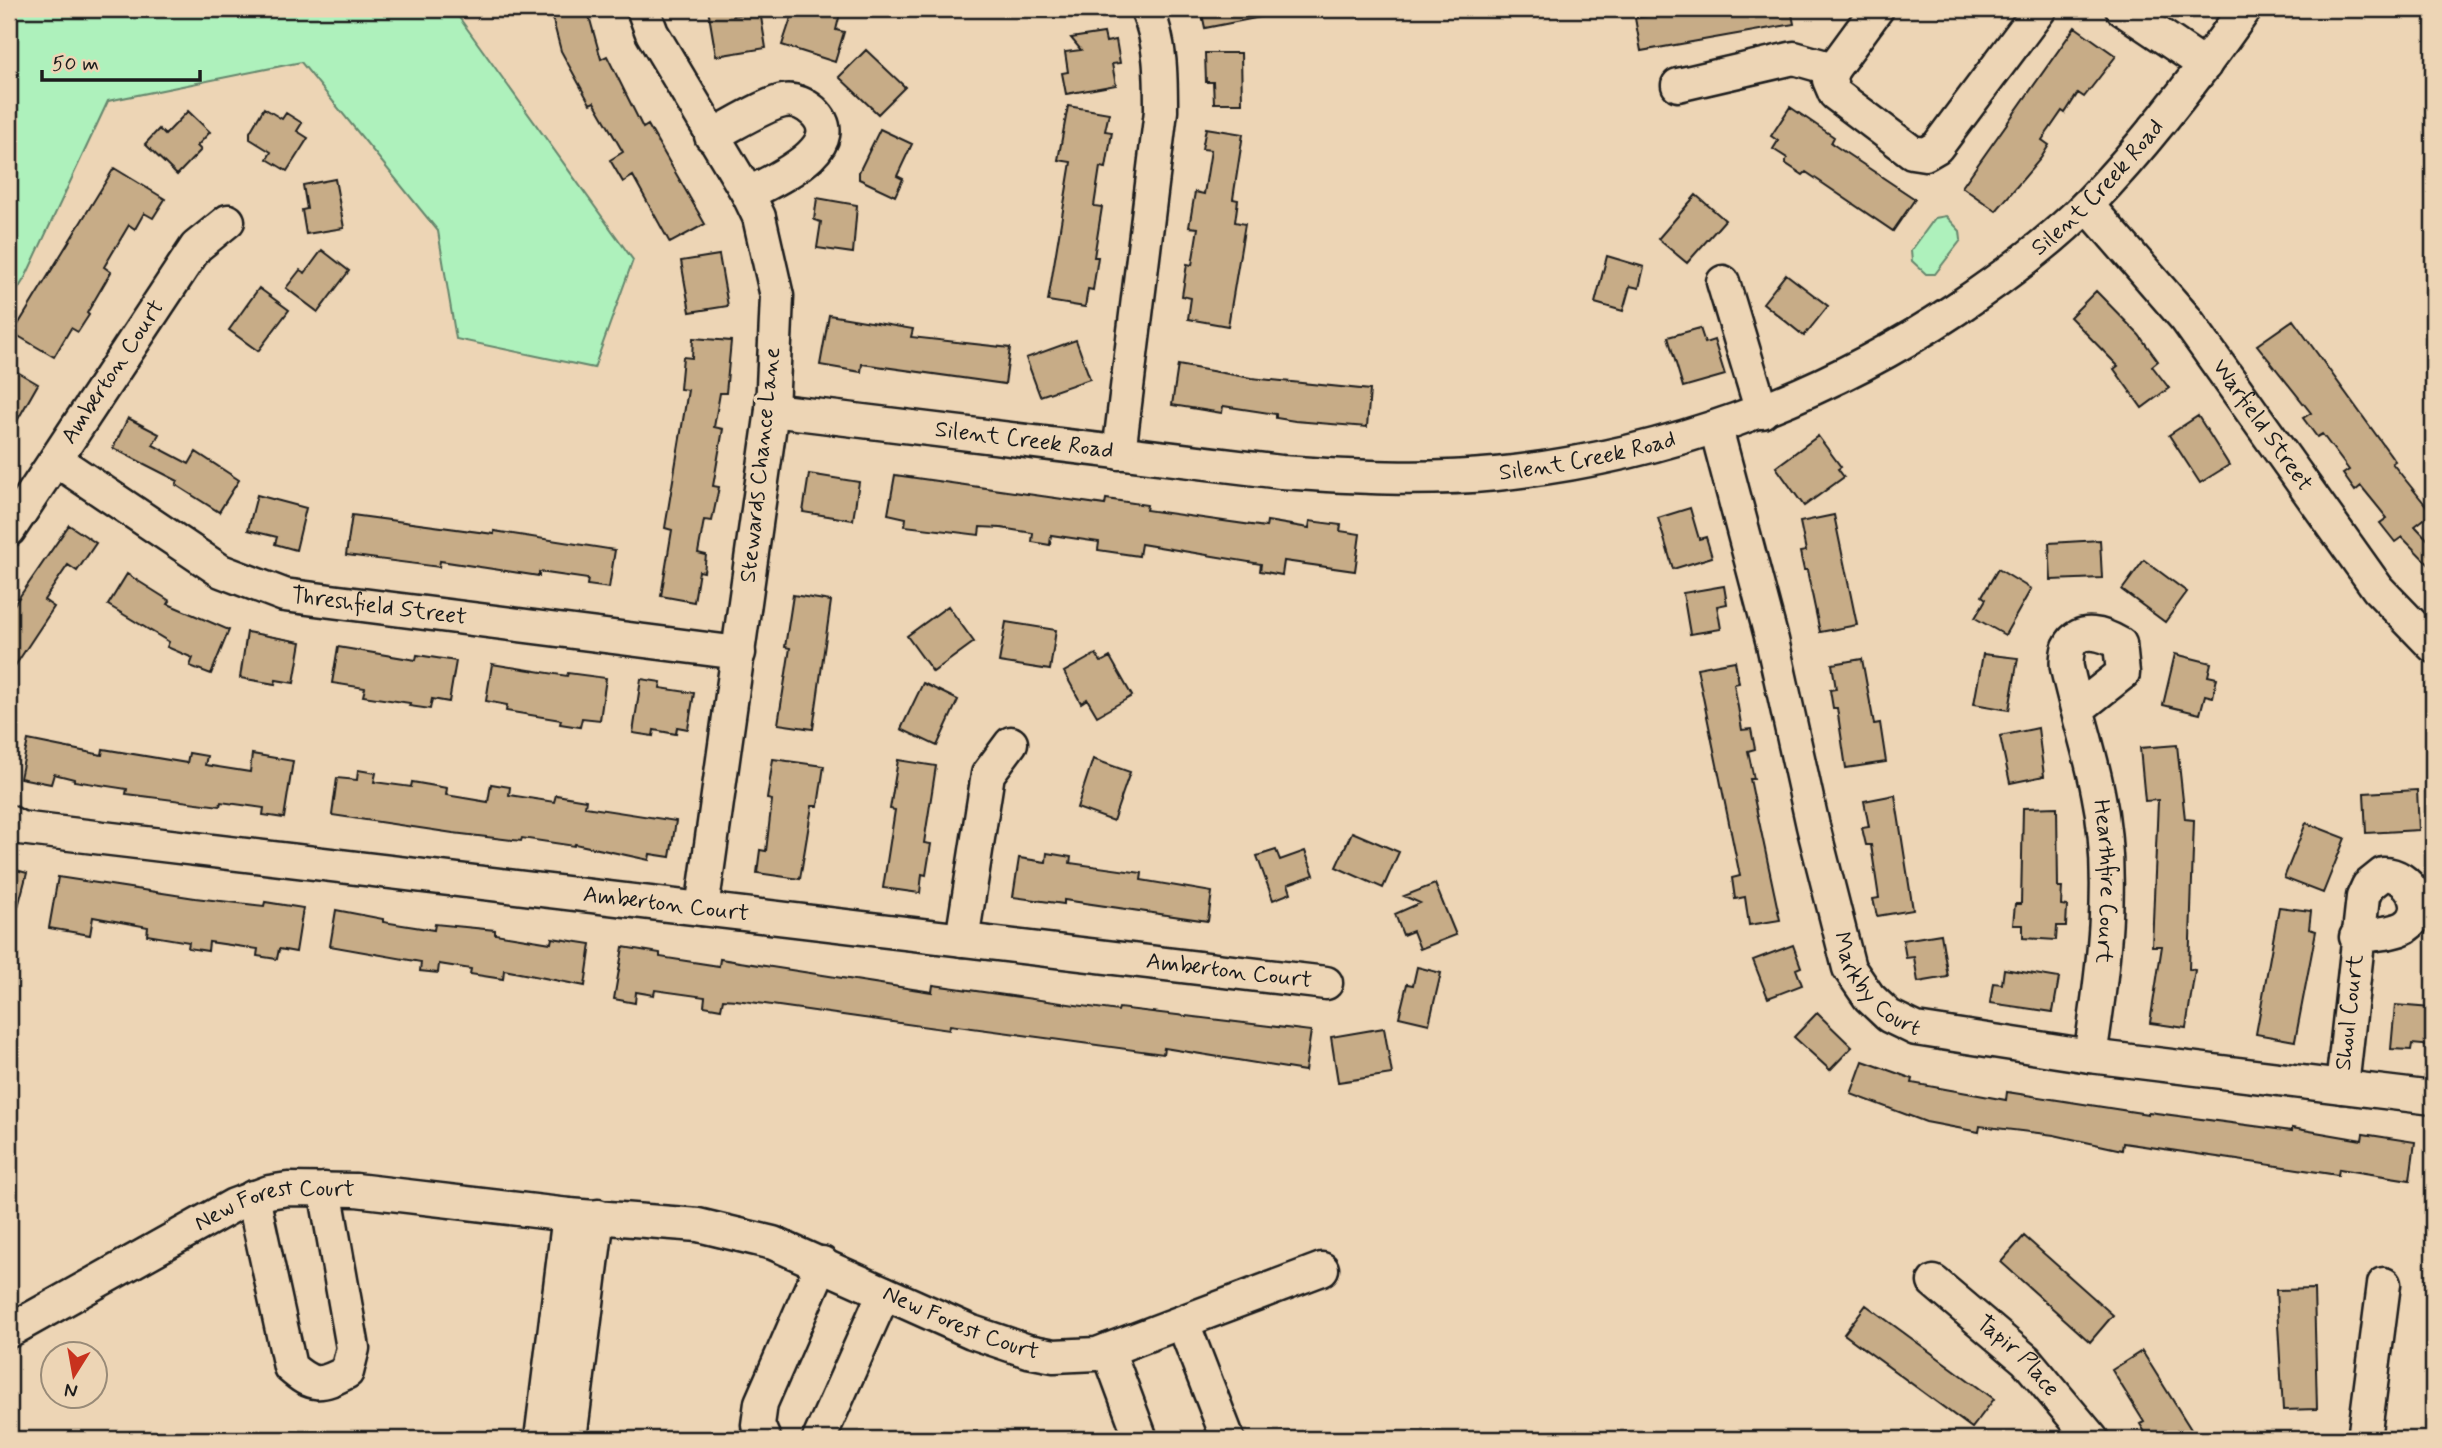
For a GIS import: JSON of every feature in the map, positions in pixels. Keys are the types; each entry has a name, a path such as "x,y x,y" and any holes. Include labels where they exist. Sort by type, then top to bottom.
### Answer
{"street":[{"name":"Stewards Chance Lane","path":"643,9 652,33 748,194 763,230 777,296 772,410 702,909"},
{"path":"1119,453 1161,111 1161,66 1155,28 1147,9"},
{"path":"1877,9 1833,69 1829,80 1835,93 1912,152 1925,154 1937,147 2040,9"},
{"path":"2122,9 2206,65"},
{"name":"Silent Creek Road","path":"772,410 1281,472 1424,478 1497,474 1595,458 1716,428 1762,412 1849,373 1911,338 2003,277 2087,205 2151,135 2206,65 2245,9"},
{"path":"1678,85 1794,58 1833,69"},
{"path":"711,136 784,101 802,103 816,113 822,128 820,144 811,158 748,194"},
{"name":"Warfield Street","path":"2087,205 2186,319 2378,589 2433,646"},
{"name":"Amberton Court","path":"9,530 196,247 228,221"},
{"path":"1723,282 1762,412"},
{"name":"Markby Court","path":"1716,428 1772,640 1812,826 1850,968 1869,996 1889,1016 1916,1029 2091,1056 2433,1098"},
{"name":"Threshfield Street","path":"56,460 221,572 284,595 739,653"},
{"name":"Hearthfire Court","path":"2079,708 2101,803 2105,844 2104,918 2091,1056"},
{"path":"961,940 988,775 1011,743"},
{"name":"Amberton Court","path":"9,822 20,828 33,830 1326,983"},
{"name":"Shoul Court","path":"2342,1087 2356,937"},
{"name":"New Forest Court","path":"9,1331 175,1236 253,1197 288,1189 385,1191 583,1216 675,1222 724,1230 773,1243 822,1263 972,1332 1028,1351 1078,1356 1108,1350 1322,1269"},
{"path":"253,1197 290,1367 307,1381 318,1383 347,1372 353,1349 325,1189"},
{"path":"541,1439 583,1216"},
{"path":"570,1439 583,1216"},
{"path":"764,1439 758,1424 761,1403 822,1263"},
{"name":"Tapir Place","path":"1934,1282 2026,1360 2092,1439"},
{"path":"2364,1439 2384,1284"},
{"path":"819,1439 884,1293"},
{"path":"1183,1323 1228,1439"},
{"path":"1108,1350 1141,1439"}],"green space":[{"path":"9,9 453,9 633,260 594,368 456,339 438,231 301,62 108,101 26,276 9,304"},
{"path":"1946,216 1960,231 1961,240 1935,274 1926,274 1912,261 1911,251 1935,218"}],"building":[{"path":"550,9 587,9 601,59 607,56 643,128 648,125 705,224 670,243 633,176 623,182 610,160 623,152 594,102 590,104 561,51"},
{"path":"708,9 732,9 733,16 760,11 766,48 716,56"},
{"path":"794,9 823,9 840,14 836,30 844,32 835,62 782,45"},
{"path":"1201,9 1261,9 1261,17 1205,28"},
{"path":"1689,9 1791,9 1794,24 1641,51 1635,18"},
{"path":"2075,27 2116,56 2084,97 2078,93 2065,113 2062,111 2042,140 2049,145 2041,158 1996,211 1962,187"},
{"path":"1104,33 1106,42 1116,40 1120,63 1112,64 1116,85 1066,94 1062,73 1068,72 1065,52 1081,50 1071,38"},
{"path":"866,50 905,87 878,114 839,77"},
{"path":"1205,53 1241,53 1242,103 1214,103 1213,82 1206,82"},
{"path":"1068,106 1109,113 1105,131 1112,132 1106,168 1100,167 1094,206 1102,207 1094,257 1098,257 1093,290 1088,289 1085,307 1048,301 1071,162 1058,160"},
{"path":"1790,107 1834,137 1831,143 1915,199 1893,231 1806,172 1803,175 1785,163 1787,158 1773,149 1778,141 1771,136"},
{"path":"264,108 282,119 286,113 302,123 297,131 308,138 287,171 267,159 271,152 250,139 250,132"},
{"path":"188,111 210,132 197,146 201,150 177,175 145,144 159,129 165,135"},
{"path":"1206,128 1243,134 1233,199 1238,200 1235,222 1245,224 1228,326 1188,319 1191,298 1182,296 1187,264 1192,265 1198,228 1189,227 1195,192 1204,194 1211,150 1202,149"},
{"path":"880,129 912,144 897,176 903,179 895,196 859,179 859,172"},
{"path":"114,168 165,199 153,218 144,213 135,229 129,225 104,267 111,272 87,313 89,315 78,332 71,328 54,357 13,333"},
{"path":"335,179 344,228 306,234 302,210 307,209 303,185"},
{"path":"1696,195 1725,220 1687,263 1658,239"},
{"path":"817,198 857,205 853,253 817,248 821,222 814,220"},
{"path":"322,250 349,271 318,312 286,288 300,270 305,273"},
{"path":"719,255 728,306 690,312 681,261"},
{"path":"1607,256 1644,267 1639,288 1630,286 1623,311 1595,303"},
{"path":"1786,274 1828,306 1804,336 1763,303"},
{"path":"259,288 289,310 258,351 229,330"},
{"path":"2096,291 2139,335 2158,361 2152,366 2169,388 2142,408 2114,369 2118,366 2070,317"},
{"path":"829,315 913,329 911,337 1010,348 1005,384 862,364 861,372 820,365"},
{"path":"2293,320 2395,461 2392,463 2432,513 2415,526 2433,545 2433,569 2402,537 2395,542 2380,523 2387,518 2361,486 2355,491 2343,474 2349,470 2322,434 2317,437 2303,418 2311,413 2257,345"},
{"path":"1700,328 1705,343 1714,340 1725,375 1683,387 1668,337"},
{"path":"693,338 731,341 726,393 720,393 714,427 723,429 713,486 719,487 712,521 704,520 698,553 706,555 704,572 699,571 694,602 661,596 672,530 665,528 688,390 680,389 683,357 692,358"},
{"path":"1076,340 1090,379 1040,396 1026,358"},
{"path":"1178,365 1251,378 1370,390 1367,427 1295,421 1276,418 1276,414 1223,406 1222,413 1172,405"},
{"path":"9,367 38,384 9,435"},
{"path":"2198,416 2229,465 2200,483 2169,435"},
{"path":"128,418 159,434 153,445 189,464 196,452 239,480 219,512 176,485 178,481 113,448"},
{"path":"1818,436 1841,467 1838,469 1844,477 1804,506 1776,467"},
{"path":"809,474 859,482 853,520 803,512"},
{"path":"895,475 1105,505 1106,499 1147,505 1146,510 1266,527 1267,521 1309,528 1310,521 1341,525 1340,531 1360,534 1355,571 1284,561 1282,575 1260,571 1261,564 1141,544 1139,556 1098,550 1099,542 1051,535 1050,545 1032,542 1033,533 1001,528 980,527 979,535 905,526 906,518 888,514"},
{"path":"257,495 306,508 296,550 275,544 277,537 248,530"},
{"path":"1690,508 1699,539 1706,537 1712,557 1673,569 1658,518"},
{"path":"352,515 494,534 494,531 615,550 609,588 587,585 588,579 539,572 539,576 440,561 439,567 346,555"},
{"path":"1834,515 1857,625 1820,632 1807,570 1804,570 1800,552 1806,551 1800,522"},
{"path":"69,525 96,543 77,571 68,565 44,600 54,607 9,675 9,612"},
{"path":"2100,540 2102,578 2051,580 2049,543"},
{"path":"2144,560 2187,592 2165,622 2122,590"},
{"path":"1998,569 2031,589 2005,635 1975,618 1986,599 1982,596"},
{"path":"127,574 170,601 168,604 229,630 211,674 190,666 193,658 167,647 169,642 108,605"},
{"path":"1724,586 1727,604 1717,606 1721,629 1690,634 1683,593"},
{"path":"793,595 831,601 813,729 778,724 790,648 785,647"},
{"path":"948,606 974,642 933,672 907,636"},
{"path":"1006,622 1056,630 1050,670 999,662"},
{"path":"247,632 301,642 294,683 276,680 275,684 240,678"},
{"path":"338,647 416,660 417,655 456,661 449,702 432,699 430,709 409,706 410,703 363,696 365,688 332,683"},
{"path":"1096,654 1101,662 1110,657 1132,696 1097,716 1087,699 1081,703 1064,672"},
{"path":"1983,654 2018,658 2009,710 1974,704"},
{"path":"2175,654 2211,663 2208,676 2217,678 2213,697 2205,695 2200,714 2163,705"},
{"path":"1862,659 1874,724 1880,723 1886,762 1846,768 1837,708 1833,708 1830,690 1836,689 1832,664"},
{"path":"1735,661 1739,683 1734,684 1742,730 1751,729 1755,749 1748,751 1754,779 1750,779 1780,920 1749,925 1745,897 1735,899 1732,878 1740,876 1697,668"},
{"path":"492,664 567,676 568,673 606,678 600,720 582,718 580,727 560,724 561,720 506,711 507,705 486,701"},
{"path":"641,679 661,682 660,688 694,693 688,729 677,727 676,734 654,730 653,736 633,733"},
{"path":"923,683 958,700 937,746 901,729"},
{"path":"2038,728 2044,776 2010,783 2000,736"},
{"path":"28,740 102,755 103,749 187,763 189,753 207,756 205,765 250,772 252,754 293,761 284,818 263,815 264,808 221,802 220,806 126,794 127,789 74,781 54,774 51,784 20,778"},
{"path":"2177,745 2185,819 2194,820 2189,969 2195,970 2186,1028 2150,1023 2162,946 2152,946 2158,800 2145,801 2140,748"},
{"path":"773,759 824,766 818,806 812,806 800,879 757,873 760,850 766,851 772,800 767,799"},
{"path":"1093,759 1130,772 1113,821 1077,808"},
{"path":"898,760 936,766 924,843 931,844 926,875 922,874 920,893 883,888 895,810 890,809"},
{"path":"358,770 376,773 374,782 411,787 412,782 447,788 446,795 488,802 491,784 510,787 509,795 554,802 556,795 586,800 585,807 676,821 670,857 650,854 649,860 575,844 453,833 332,815 337,778 357,780"},
{"path":"2417,790 2419,830 2366,833 2364,793"},
{"path":"1895,795 1913,910 1877,916 1873,899 1879,898 1871,845 1866,845 1862,828 1869,827 1864,801"},
{"path":"2057,807 2058,887 2062,887 2061,905 2067,906 2066,926 2057,926 2056,940 2023,938 2023,925 2013,925 2015,904 2021,904 2023,808"},
{"path":"2306,823 2345,838 2323,893 2284,878"},
{"path":"1352,832 1399,852 1383,888 1336,867"},
{"path":"1276,850 1280,860 1305,851 1314,875 1288,884 1291,893 1273,900 1257,856"},
{"path":"1047,853 1071,857 1070,863 1142,873 1141,880 1212,892 1208,921 1064,900 1064,904 1013,897 1019,858 1046,862"},
{"path":"9,868 27,873 14,922 9,921"},
{"path":"58,877 195,898 264,906 265,902 303,908 296,952 279,949 277,959 257,956 258,949 209,942 208,951 188,948 189,942 147,935 148,927 93,917 90,935 49,928"},
{"path":"1435,884 1456,935 1420,949 1413,931 1403,935 1395,914 1420,903 1404,896"},
{"path":"2279,907 2311,911 2309,929 2316,931 2295,1041 2256,1034"},
{"path":"336,910 383,919 383,922 434,930 435,924 495,930 495,934 551,943 552,938 591,944 585,986 504,970 503,979 470,974 471,969 439,964 438,973 420,971 421,962 330,946"},
{"path":"1941,934 1948,977 1918,982 1914,957 1906,958 1903,940"},
{"path":"1793,945 1801,967 1796,969 1802,985 1768,998 1753,960"},
{"path":"623,947 660,953 660,957 719,966 720,959 932,992 933,985 1118,1011 1119,1008 1311,1031 1305,1071 1164,1048 1163,1054 950,1025 949,1030 736,1000 723,999 721,1009 704,1006 705,997 655,990 654,995 636,992 635,1003 614,999"},
{"path":"1417,967 1441,973 1429,1024 1399,1017 1407,984 1413,985"},
{"path":"2004,969 2059,978 2053,1012 1990,1003 1993,983 2002,984"},
{"path":"2395,1005 2431,1008 2433,1046 2412,1044 2411,1050 2391,1049"},
{"path":"1817,1013 1852,1047 1830,1070 1794,1037"},
{"path":"1384,1028 1392,1074 1338,1082 1331,1037"},
{"path":"1863,1061 1913,1079 1912,1083 2006,1100 2007,1092 2148,1114 2292,1131 2292,1128 2362,1140 2363,1134 2415,1142 2410,1180 2339,1169 2338,1175 2123,1143 2122,1150 2054,1135 1980,1126 1979,1132 1926,1122 1851,1094"},
{"path":"2024,1236 2113,1315 2090,1342 2001,1262"},
{"path":"2314,1289 2317,1409 2283,1410 2276,1290"},
{"path":"1866,1305 1994,1399 1972,1428 1844,1334"},
{"path":"2142,1351 2197,1439 2149,1439 2140,1424 2144,1422 2112,1370"}]}
